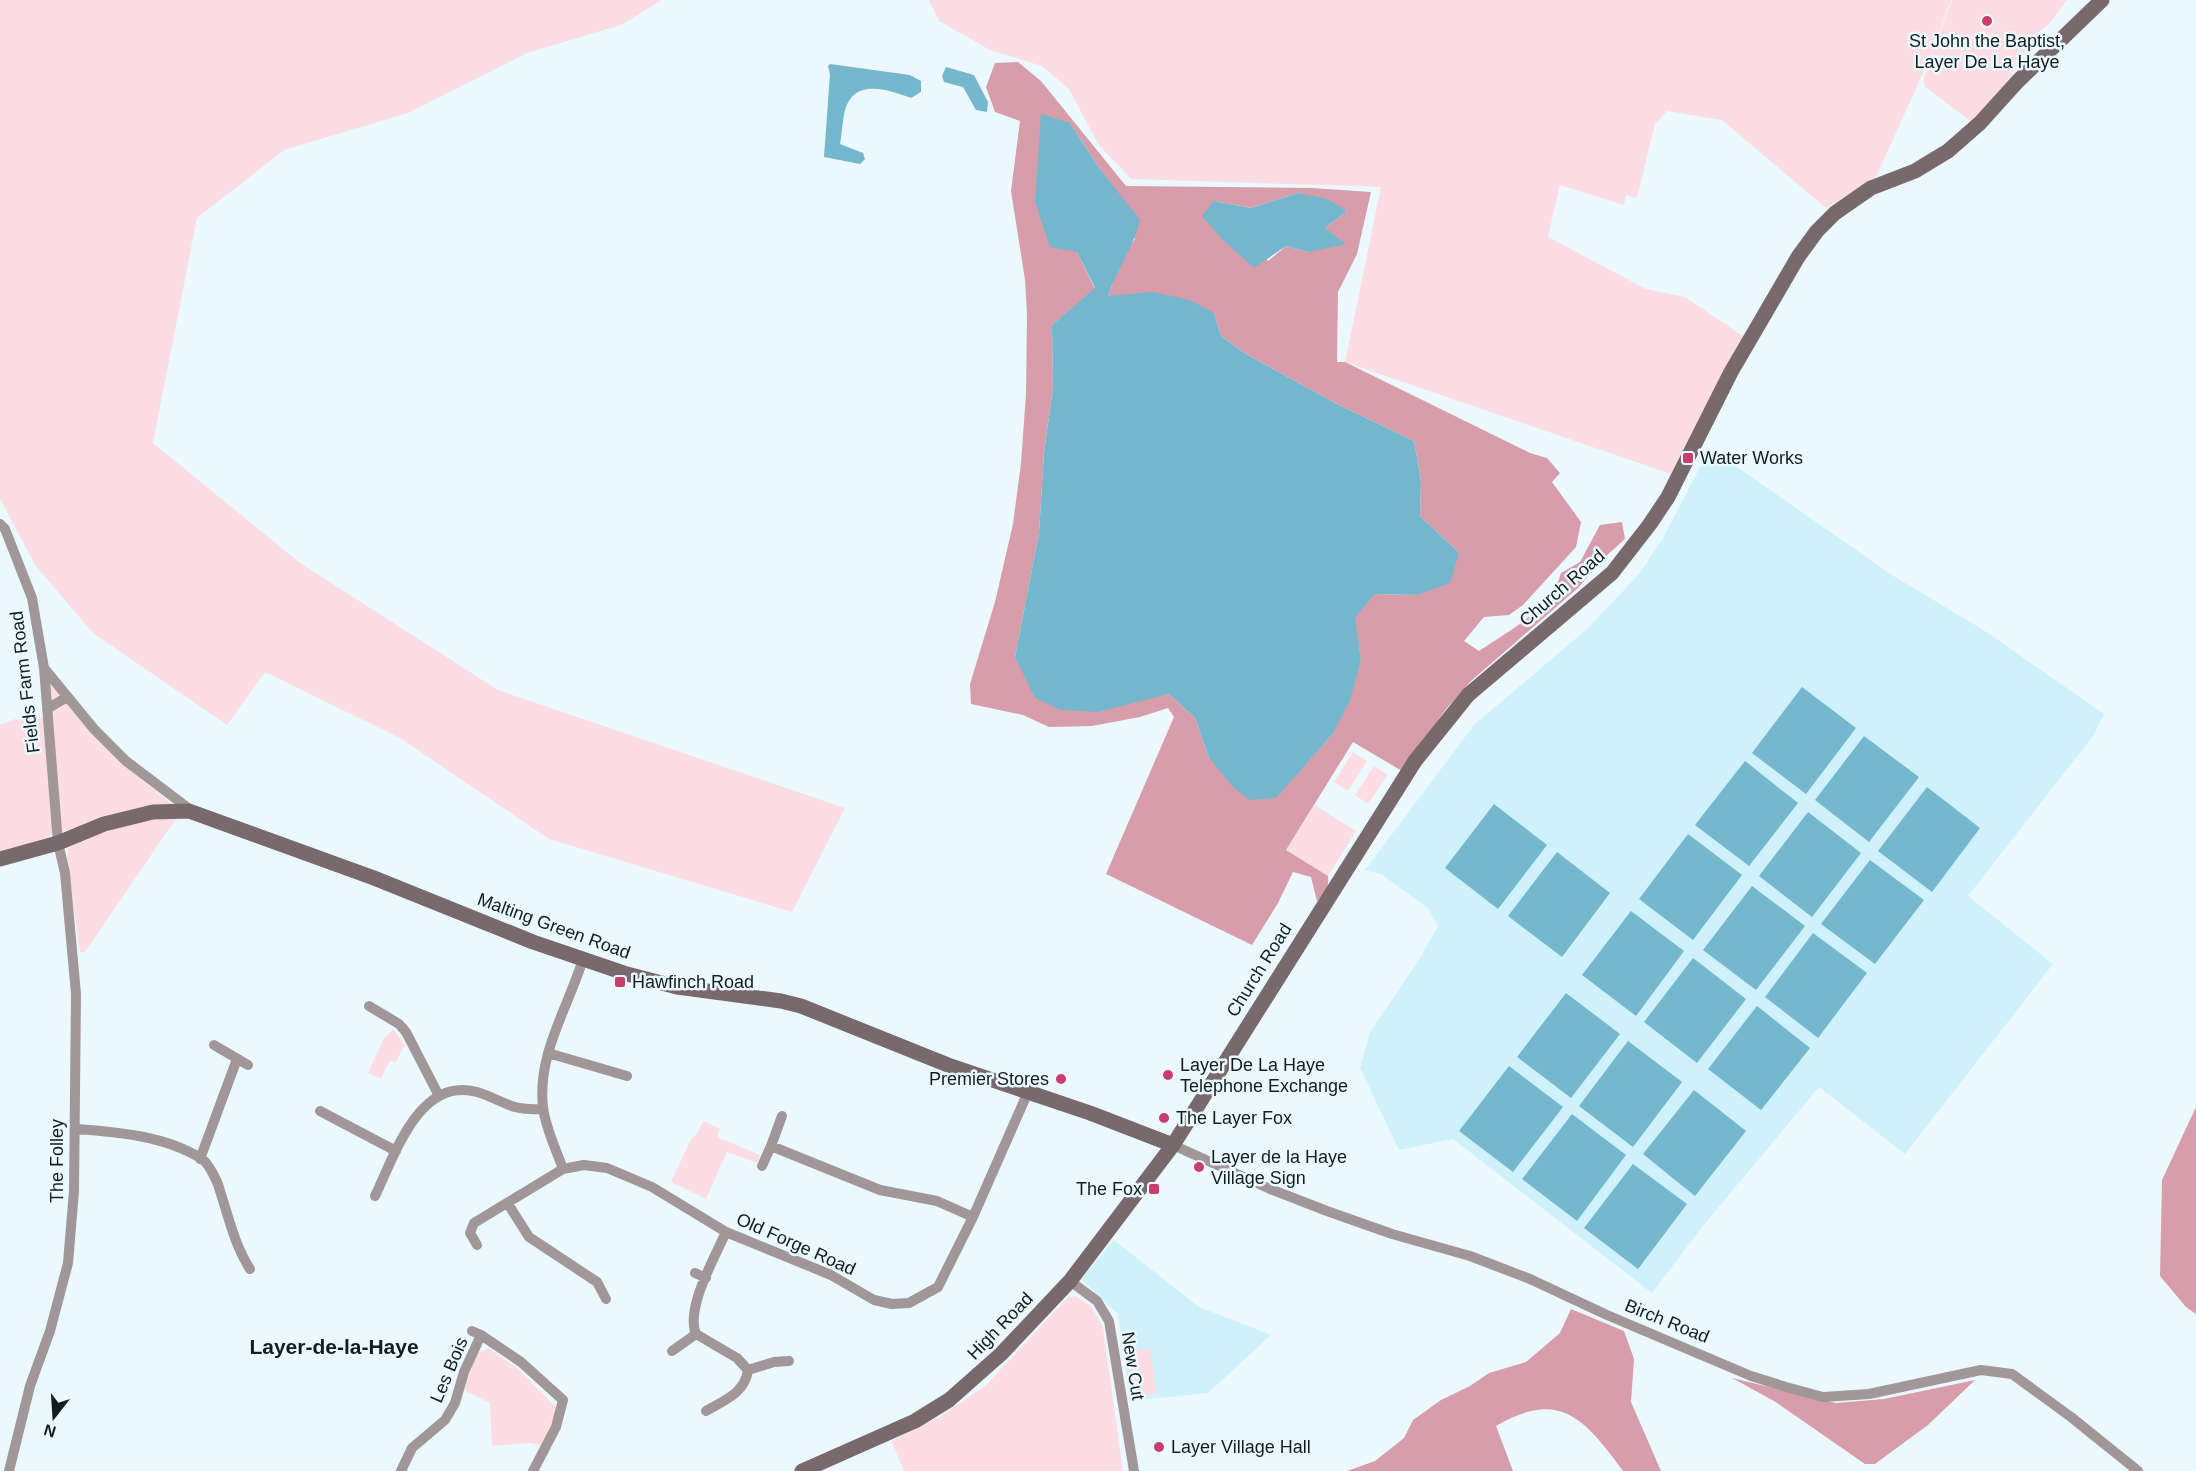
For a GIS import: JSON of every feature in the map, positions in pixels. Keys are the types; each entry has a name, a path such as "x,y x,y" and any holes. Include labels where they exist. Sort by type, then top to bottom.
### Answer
{"main road":[{"name":"Church Road","path":"1173,1145 1374,822 1415,761 1468,694 1612,573 1654,518 1668,497 1731,372 1798,257 1817,231 1835,213 1871,188 1915,171 1948,151 1980,123 2102,0"},
{"path":"0,859 58,843 104,824 153,812 193,812"},
{"name":"Malting Green Road","path":"193,812 374,878 583,959 677,987 781,1001 801,1006 948,1065 1173,1145"},
{"name":"High Road","path":"802,1471 915,1421 949,1400 1001,1354 1070,1281 1173,1145"}],"street":[{"name":"Fields Farm Road","path":"0,524 5,529 32,598 44,668 58,843"},
{"name":"Malting Green Road","path":"44,668 126,761 193,812"},
{"path":"47,709 68,697"},
{"name":"The Folley","path":"9,1471 30,1386 63,1290 73,1220 76,994 68,893 58,843"},
{"path":"562,1169 543,1109 542,1078 548,1053 583,959"},
{"path":"369,1006 399,1024 406,1032 438,1094"},
{"path":"214,1045 248,1065"},
{"path":"548,1053 627,1076"},
{"path":"200,1159 237,1059"},
{"path":"375,1196 396,1151 424,1105 438,1094 462,1090 478,1093 514,1109 543,1109"},
{"name":"Old Forge Road","path":"477,1245 470,1233 474,1223 562,1169 584,1165 607,1168 652,1187 726,1232 831,1275 874,1300 892,1304 909,1303 938,1287 973,1217 1028,1092"},
{"path":"320,1111 396,1151"},
{"path":"762,1166 782,1116"},
{"path":"76,1129 124,1132 173,1146 204,1161 220,1189 231,1233 250,1269"},
{"name":"Birch Road","path":"1173,1145 1270,1189 1392,1234 1497,1266 1751,1376 1804,1392 1823,1397 1869,1394 1981,1370 2012,1374 2079,1423 2138,1471"},
{"path":"771,1146 880,1190 937,1201 973,1217"},
{"path":"508,1204 529,1237 597,1282 606,1299"},
{"path":"726,1232 706,1278 692,1319 696,1334 737,1358 748,1370"},
{"path":"695,1273 706,1278"},
{"name":"New Cut","path":"1070,1281 1097,1301 1109,1321 1134,1471"},
{"name":"Les Bois","path":"401,1471 412,1448 445,1420 455,1403 476,1333 521,1362 565,1397 556,1427 533,1471"},
{"path":"672,1351 696,1334"},
{"path":"748,1370 774,1362 789,1361"},
{"path":"706,1411 739,1391 746,1381 748,1370"}],"shaded area":[{"path":"0,0 662,0 621,25 527,53 408,113 284,150 197,218 153,443 300,563 498,690 845,808 792,912 549,839 400,738 265,672 227,725 93,633 35,565 0,499"},
{"path":"929,0 1951,0 1933,51 1876,177 1826,208 1722,120 1667,111 1655,124 1637,198 1626,195 1624,205 1560,185 1548,237 1646,289 1685,297 1743,336 1671,474 1345,362 1381,187 1131,179 1098,144 1069,89 1042,66 990,50 939,21"},
{"path":"1952,0 2067,0 2051,22 2035,36 2004,86 1973,123 1924,86 1924,77"},
{"path":"1018,62 1041,81 1126,186 1312,188 1371,192 1357,254 1338,292 1337,362 1345,362 1530,453 1547,458 1560,473 1552,482 1581,522 1576,547 1523,605 1509,615 1484,617 1464,641 1479,651 1528,618 1548,598 1561,573 1580,562 1600,525 1622,522 1625,539 1604,558 1578,588 1471,681 1446,709 1402,771 1353,742 1286,850 1328,876 1326,890 1317,901 1311,877 1293,872 1278,903 1252,945 1106,874 1174,717 1168,708 1140,717 1092,726 1049,727 1023,715 971,704 970,684 995,602 1013,524 1021,463 1026,394 1025,280 1011,191 1020,121 995,112 986,87 995,63","holes":["1070,123 1099,168 1135,239 1123,256 1108,296 1214,313 1221,336 1246,354 1339,405 1414,441 1421,481 1420,516 1459,553 1417,595 1375,594 1354,618 1361,660 1332,735 1275,798 1209,758 1195,718 1169,694 1144,699 1015,657 1039,533 1044,452 1053,388 1052,325 1095,289 1077,252","1298,193 1347,211 1325,228 1308,252 1286,246 1268,261 1214,201 1251,208"]},
{"path":"1710,448 1892,575 1985,631 2104,714 2093,736 1968,896 2053,964 1905,1154 1819,1087 1702,1227 1652,1293 1453,1139 1399,1150 1360,1068 1370,1032 1417,963 1438,926 1428,908 1381,874 1365,870 1474,725 1588,628 1639,574 1663,538"},
{"path":"47,679 91,731 131,771 173,805 61,832"},
{"path":"45,718 53,833 47,840 0,852 0,725 15,719"},
{"path":"1353,752 1367,761 1348,791 1334,782"},
{"path":"1374,766 1388,775 1368,804 1355,795"},
{"path":"1315,805 1356,831 1328,876 1286,850"},
{"path":"179,814 85,952 80,952 67,859 68,849 75,842 149,816"},
{"path":"393,1029 405,1045 395,1063 390,1060 381,1079 368,1073 384,1038"},
{"path":"2196,1107 2196,1314 2186,1307 2160,1276 2162,1180"},
{"path":"703,1121 720,1129 717,1137 760,1155 757,1163 727,1152 706,1199 671,1182 691,1139 697,1134"},
{"path":"1114,1240 1199,1307 1271,1335 1208,1393 1130,1401 1118,1314 1081,1279"},
{"path":"1075,1296 1091,1306 1103,1327 1123,1471 904,1471 891,1441 943,1415 986,1385 1068,1297"},
{"path":"1571,1309 1624,1331 1634,1359 1631,1402 1661,1471 1623,1471 1583,1424 1570,1415 1555,1410 1538,1410 1519,1415 1496,1426 1513,1471 1347,1471 1375,1461 1404,1438 1413,1420 1441,1400 1470,1386 1489,1373 1526,1362 1560,1333"},
{"path":"488,1348 516,1367 555,1406 557,1410 542,1450 540,1445 530,1443 492,1446 490,1403 467,1392 464,1387 476,1354"},
{"path":"1150,1348 1157,1394 1132,1397 1126,1351"},
{"path":"1732,1378 1836,1403 1884,1399 1975,1380 1928,1425 1875,1464 1865,1464 1774,1401"}],"water":[{"path":"830,64 910,75 921,81 921,92 911,98 881,89 871,89 854,95 848,103 843,118 840,144 863,153 865,159 860,164 824,157 830,74 828,66"},
{"path":"946,67 974,75 988,102 987,112 976,110 963,87 944,82 942,76"},
{"path":"1041,114 1070,123 1099,168 1140,220 1134,239 1108,296 1152,292 1190,300 1214,313 1221,336 1246,354 1339,405 1414,441 1421,481 1420,516 1459,553 1450,583 1417,595 1375,594 1355,618 1361,660 1350,700 1332,735 1276,798 1250,800 1234,788 1209,758 1195,718 1169,694 1098,712 1061,710 1035,698 1015,657 1039,533 1044,452 1053,388 1052,325 1095,288 1077,252 1050,247 1035,202"},
{"path":"1298,193 1327,199 1347,211 1325,228 1346,244 1308,252 1286,246 1254,268 1222,239 1202,216 1214,201 1251,208"},
{"path":"1802,687 1856,728 1806,794 1752,753"},
{"path":"1864,736 1919,777 1869,842 1815,800"},
{"path":"1745,761 1798,803 1749,866 1695,825"},
{"path":"1927,787 1980,828 1932,892 1878,851"},
{"path":"1494,804 1547,845 1498,909 1445,868"},
{"path":"1808,812 1861,853 1812,917 1759,876"},
{"path":"1688,834 1742,875 1693,940 1639,899"},
{"path":"1557,852 1610,893 1562,957 1508,916"},
{"path":"1870,860 1924,900 1875,964 1821,924"},
{"path":"1752,886 1805,926 1756,990 1703,950"},
{"path":"1631,911 1684,951 1636,1016 1582,975"},
{"path":"1813,933 1867,973 1818,1038 1765,997"},
{"path":"1693,958 1746,999 1697,1063 1644,1022"},
{"path":"1566,993 1620,1034 1571,1098 1517,1057"},
{"path":"1757,1006 1810,1048 1761,1110 1708,1069"},
{"path":"1628,1041 1682,1082 1633,1147 1579,1106"},
{"path":"1509,1066 1563,1107 1513,1172 1459,1131"},
{"path":"1694,1090 1746,1131 1695,1196 1643,1154"},
{"path":"1572,1114 1626,1155 1577,1221 1522,1179"},
{"path":"1633,1164 1687,1204 1638,1269 1584,1228"}],"place":[{"name":"St John the Baptist, Layer De La Haye","path":"1987,21"},
{"name":"Water Works","path":"1688,458"},
{"name":"Hawfinch Road","path":"620,982"},
{"name":"Layer De La Haye Telephone Exchange","path":"1168,1075"},
{"name":"Premier Stores","path":"1061,1079"},
{"name":"The Layer Fox","path":"1164,1118"},
{"name":"Layer de la Haye Village Sign","path":"1199,1167"},
{"name":"The Fox","path":"1154,1189"},
{"name":"Layer Village Hall","path":"1159,1447"}],"district":[{"name":"Layer-de-la-Haye","path":"334,1346"}]}
